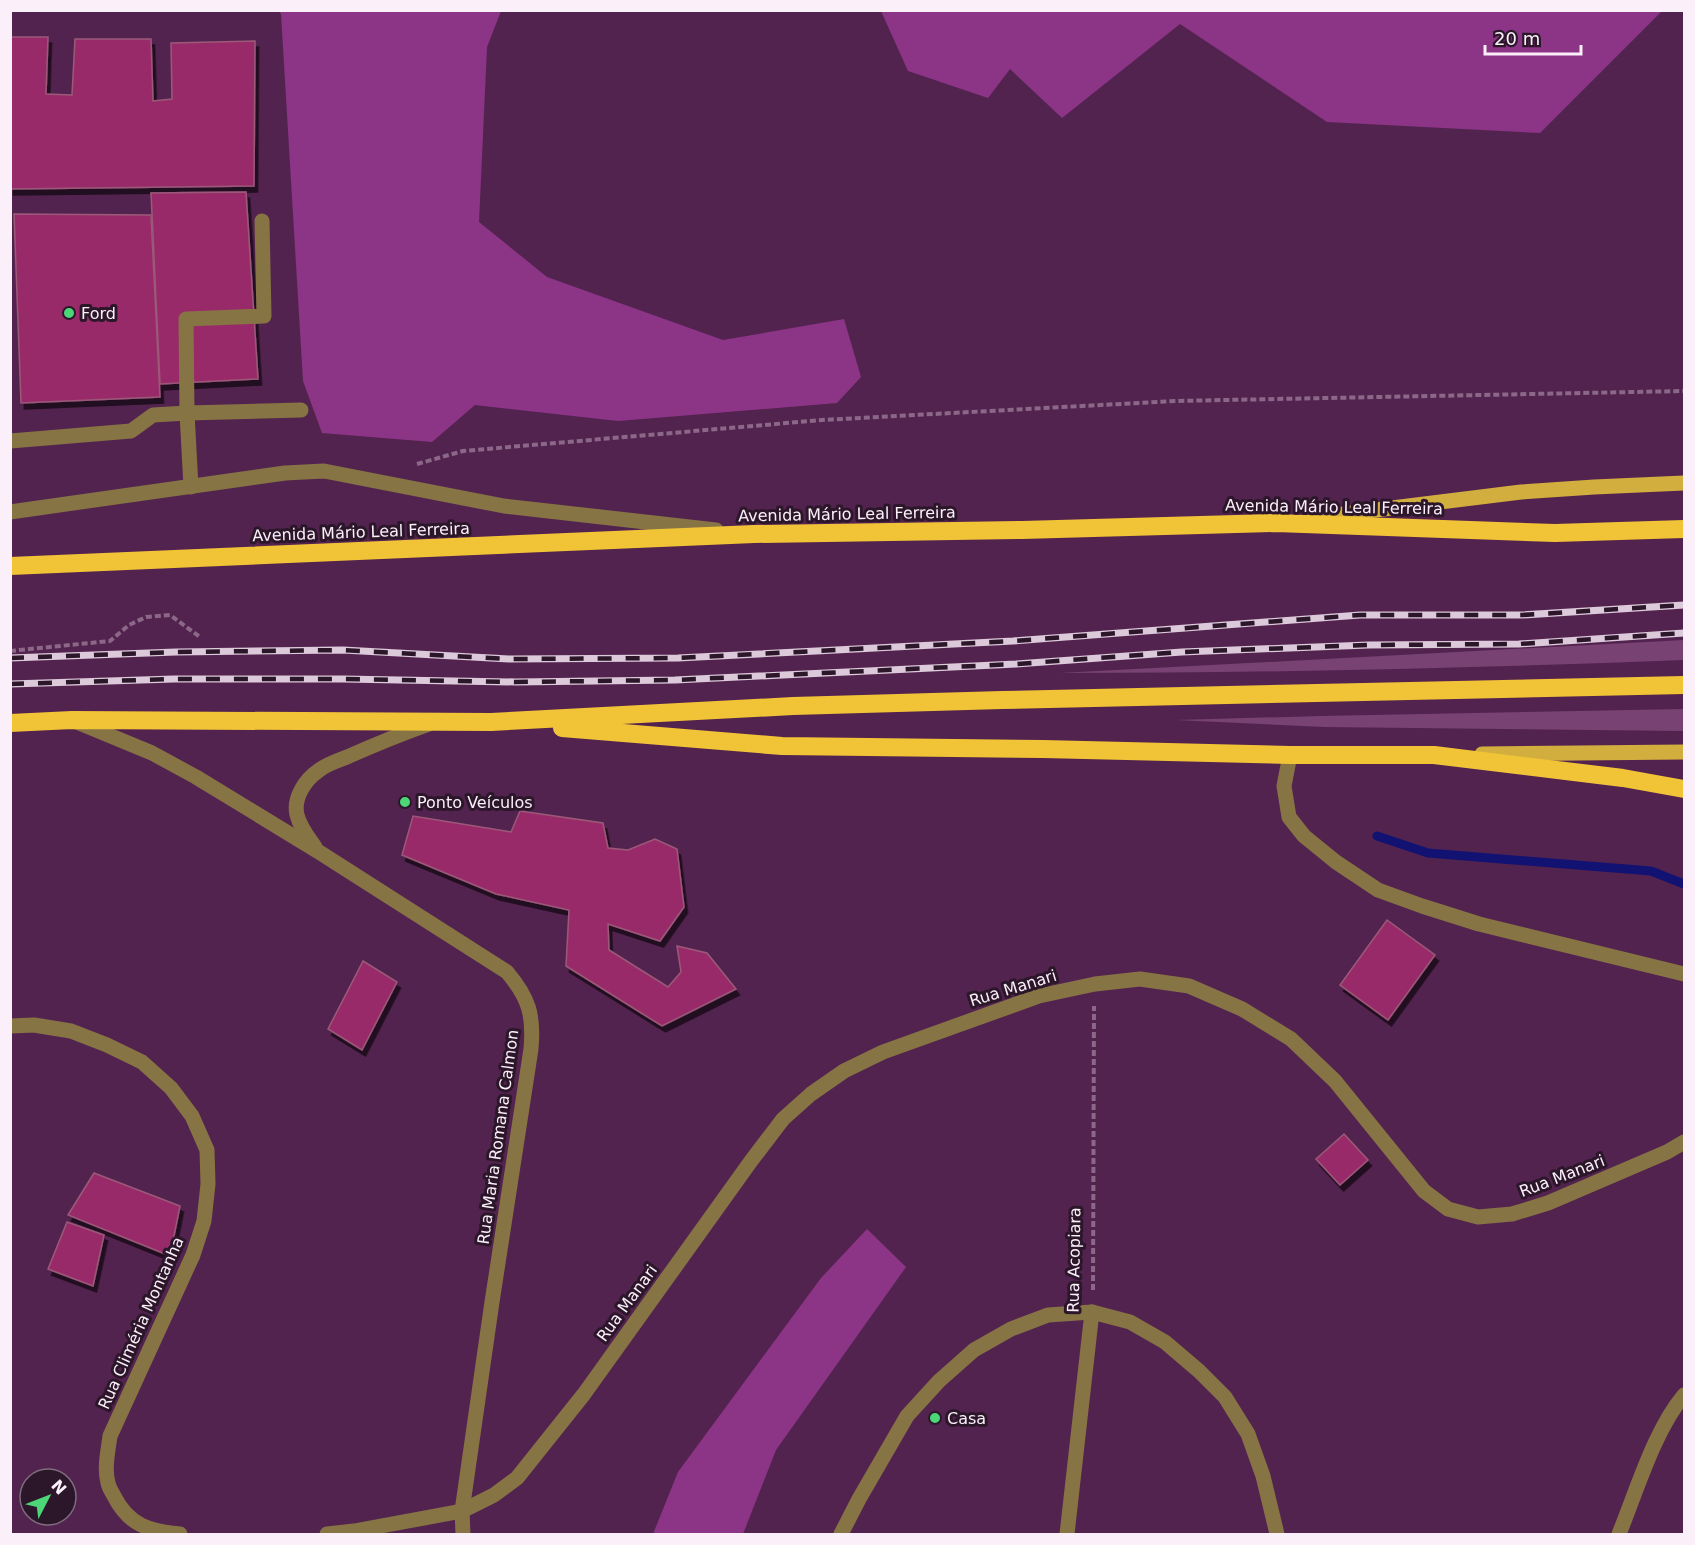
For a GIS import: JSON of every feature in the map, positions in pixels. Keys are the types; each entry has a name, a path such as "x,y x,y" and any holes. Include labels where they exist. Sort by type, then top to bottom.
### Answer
{"highway":[{"name":"Avenida Mário Leal Ferreira","path":"10,566 754,534 1276,523 1555,533 1684,529"},
{"path":"10,723 72,720 491,722 793,706 1684,685"},
{"path":"491,722 782,746 1290,755 1434,755 1623,778 1684,789"}],"main road":[{"path":"1276,523 1512,493 1684,483"},
{"path":"1434,755 1684,752"}],"street":[{"path":"191,487 186,319 264,316 262,221"},
{"path":"10,441 130,430 153,415 301,410"},
{"path":"10,512 285,473 324,471 504,506 754,534"},
{"name":"Rua Maria Romana Calmon","path":"72,720 152,753 196,777 507,972 519,987 528,1006 533,1028 531,1049 462,1511 462,1534"},
{"name":"Rua Maria Romana Calmon","path":"319,852 304,831 296,814 297,797 307,781 319,769 433,722"},
{"path":"1290,755 1284,786 1290,817 1304,836 1328,856 1378,890 1479,924 1684,974"},
{"name":"Rua Manari","path":"462,1511 494,1495 517,1478 584,1395 783,1119 811,1094 844,1071 883,1052 1039,996 1095,984 1140,979 1189,986 1242,1008 1291,1039 1335,1081 1424,1191 1448,1209 1478,1217 1512,1214 1548,1203 1667,1152 1684,1142"},
{"name":"Rua Climéria Montanha","path":"11,1027 34,1025 71,1031 142,1062 171,1088 192,1116 207,1150 208,1184 204,1221 193,1255 110,1436 106,1462 108,1484 118,1504 135,1522 155,1531 180,1534"},
{"path":"842,1534 859,1499 907,1416 939,1382 975,1350 1011,1329 1048,1316 1092,1312 1130,1322 1165,1342 1225,1397 1248,1434 1263,1476 1277,1534"},
{"name":"Rua Acopiara","path":"1067,1534 1092,1312"},
{"path":"1619,1534 1655,1445 1676,1405 1684,1395"},
{"path":"327,1534 462,1511"}],"path":[{"path":"409,466 463,451 822,420 1175,401 1684,391"},
{"path":"10,651 110,641 146,616 170,615 200,637"},
{"name":"Rua Acopiara","path":"1092,1312 1095,984"}],"shaded area":[{"path":"279,11 501,11 487,47 479,222 547,277 723,340 844,319 861,377 837,403 618,421 475,405 432,442 322,433 303,381 281,14"},
{"path":"881,11 1662,11 1540,133 1327,122 1180,24 1062,118 1010,69 988,98 908,71"},
{"path":"1684,640 1684,660 1372,670 1060,673"},
{"path":"1684,709 1684,731 1324,727 1176,720 1321,716"},
{"path":"867,1229 906,1267 776,1450 743,1534 653,1534 678,1472 821,1278"}],"building":[{"path":"10,37 48,37 46,94 72,95 75,39 151,39 153,101 172,99 171,43 255,41 254,186 10,189"},
{"path":"246,192 258,379 160,384 151,193"},
{"path":"14,214 151,215 160,397 21,403"},
{"path":"520,811 603,823 608,848 628,850 655,839 677,849 684,907 660,941 608,924 609,950 668,987 681,972 677,946 707,953 736,989 662,1026 566,966 569,910 496,894 402,855 413,816 511,832"},
{"path":"1387,920 1435,955 1388,1020 1340,985"},
{"path":"363,961 397,982 362,1050 328,1029"},
{"path":"1344,1134 1368,1160 1340,1185 1316,1159"},
{"path":"94,1173 180,1206 170,1256 68,1215"},
{"path":"67,1222 104,1235 93,1286 48,1269"}],"waterway":[{"path":"1377,836 1428,853 1651,871 1684,884"}],"railway":[{"path":"10,658 176,652 343,650 509,659 678,658 1013,641 1360,615 1522,615 1684,605"},
{"path":"10,684 174,679 516,682 675,680 1016,664 1182,652 1368,645 1519,644 1684,633"}],"place":[{"name":"Ford","path":"69,313"},
{"name":"Ponto Veículos","path":"405,802"},
{"name":"Casa","path":"935,1418"}]}
